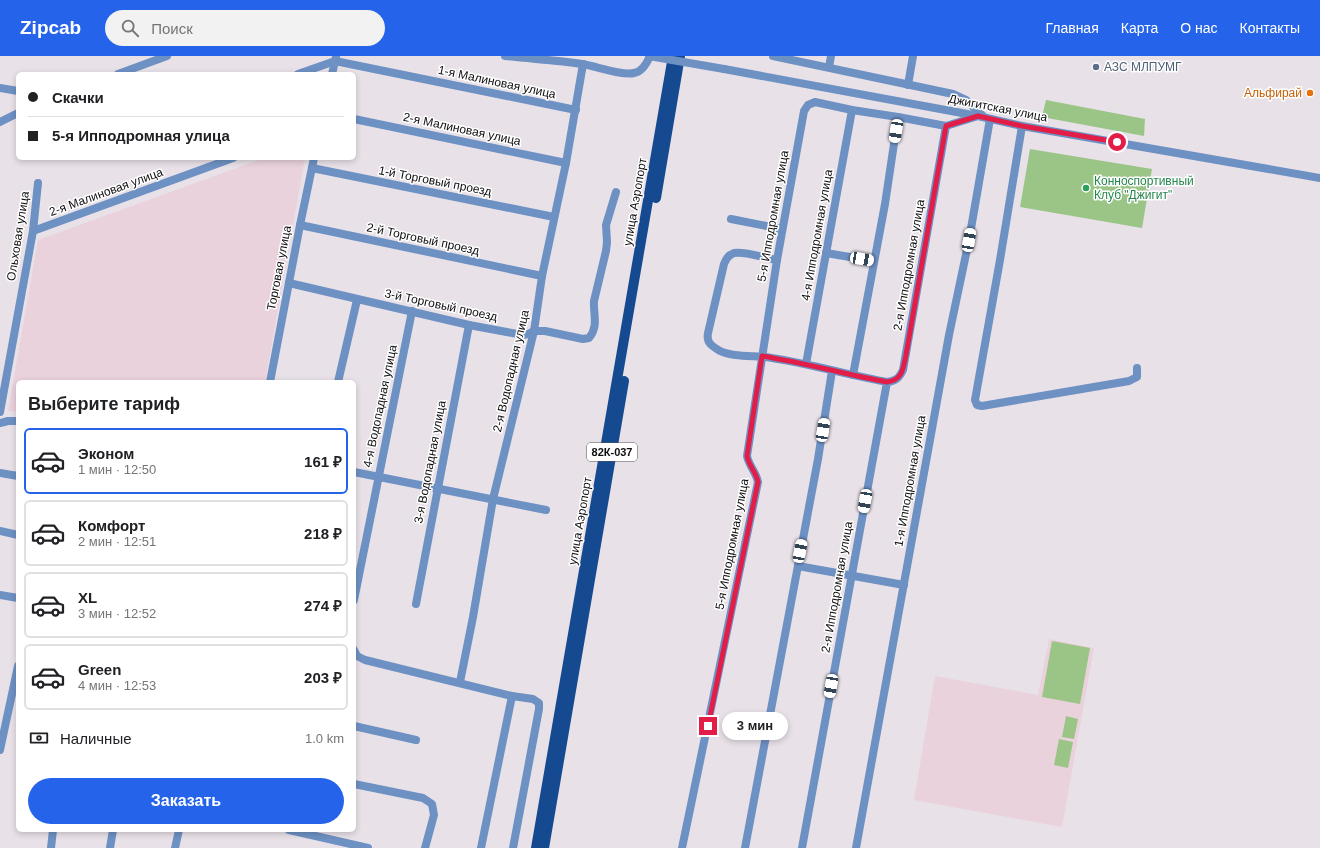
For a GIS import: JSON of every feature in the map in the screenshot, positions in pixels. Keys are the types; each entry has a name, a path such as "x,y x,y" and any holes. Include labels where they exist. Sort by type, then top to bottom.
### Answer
{"main road":[{"name":"улица Аэропорт","path":"536,848 673,56"},
{"name":"улица Аэропорт","path":"544,848 680,56"}],"street":[{"path":"123,72 167,56"},
{"path":"505,56 583,64 634,74 640,71 648,62 649,56"},
{"name":"Джигитская улица","path":"649,56 1022,126 1320,178"},
{"path":"773,56 953,94 966,100 984,118"},
{"path":"829,67 831,56"},
{"path":"908,85 913,56"},
{"path":"303,72 335,58"},
{"path":"332,72 335,58"},
{"name":"1-я Малиновая улица","path":"335,58 576,110"},
{"name":"2-я Водопадная улица","path":"460,682 494,500 534,331 542,276 566,163 583,64"},
{"path":"0,88 16,91"},
{"name":"5-я Ипподромная улица","path":"682,848 758,482 756,474 748,462 747,456 776,260 804,112 808,105 815,102 852,110"},
{"path":"852,110 898,116 946,126 984,118"},
{"name":"4-я Ипподромная улица","path":"806,364 852,110"},
{"path":"0,122 16,114"},
{"path":"853,375 885,204 898,116"},
{"name":"1-я Ипподромная улица","path":"856,848 949,335 969,240 984,118"},
{"name":"2-я Малиновая улица","path":"356,119 566,163"},
{"name":"2-я Ипподромная улица","path":"802,848 887,382 894,381 899,377 903,370 946,126"},
{"path":"1022,126 975,400 978,405 982,406 1129,381 1137,377 1137,368"},
{"name":"2-я Малиновая улица","path":"33,232 228,160"},
{"name":"Торговая улица","path":"270,380 314,160"},
{"name":"1-й Торговый проезд","path":"312,168 554,217"},
{"name":"Ольховая улица","path":"0,412 33,232 38,183"},
{"name":"3-й Торговый проезд","path":"289,283 469,325 523,335 534,331 545,331 583,339 589,338 593,334 595,321 594,301 606,251 606,225 616,192"},
{"path":"731,219 782,229"},
{"name":"2-й Торговый проезд","path":"300,225 542,276"},
{"path":"776,260 741,253 734,253 727,257 724,264 707,338 708,342 721,351 731,354 762,356 887,382"},
{"path":"826,253 874,261"},
{"path":"338,380 357,300"},
{"name":"4-я Водопадная улица","path":"356,590 412,312"},
{"name":"3-я Водопадная улица","path":"416,604 469,325"},
{"path":"745,848 818,459 832,371"},
{"path":"0,423 16,421"},
{"path":"356,472 546,510"},
{"path":"0,473 16,476"},
{"path":"0,531 16,535"},
{"path":"798,566 904,586"},
{"path":"0,595 16,598"},
{"path":"356,654 365,660 460,682 512,696 533,699 539,702 539,709 513,848"},
{"path":"0,750 16,675"},
{"path":"481,848 512,696"},
{"path":"356,726 416,740"},
{"path":"356,784 423,798 432,804 434,815 425,848"},
{"path":"50,848 54,832"},
{"path":"110,848 113,832"},
{"path":"175,848 179,832"},
{"path":"298,832 368,848"}],"shaded area":[{"path":"258,160 305,160 265,380 16,380 16,412 8,411 38,240"},
{"path":"1049,639 1094,648 1062,827 914,800 935,676 1038,695"}],"green space":[{"path":"1046,100 1145,119 1144,136 1042,117"},
{"name":"Конноспортивный Клуб \"Джигит\"","path":"1030,149 1152,169 1142,228 1020,207"},
{"path":"1052,641 1090,648 1080,704 1042,697"},
{"path":"1066,716 1078,719 1074,739 1062,737"},
{"path":"1059,739 1073,742 1068,768 1054,765"}],"place":[{"name":"АЗС МЛПУМГ","path":"1096,67"},
{"name":"Альфирай","path":"1310,93"},
{"name":"Конноспортивный Клуб \"Джигит\"","path":"1086,188"}],"route":[{"path":"708,726 758,482 756,474 748,462 747,456 762,356 887,382 894,381 899,377 903,370 906,355 946,126 978,116 1022,126 1117,142"}]}
